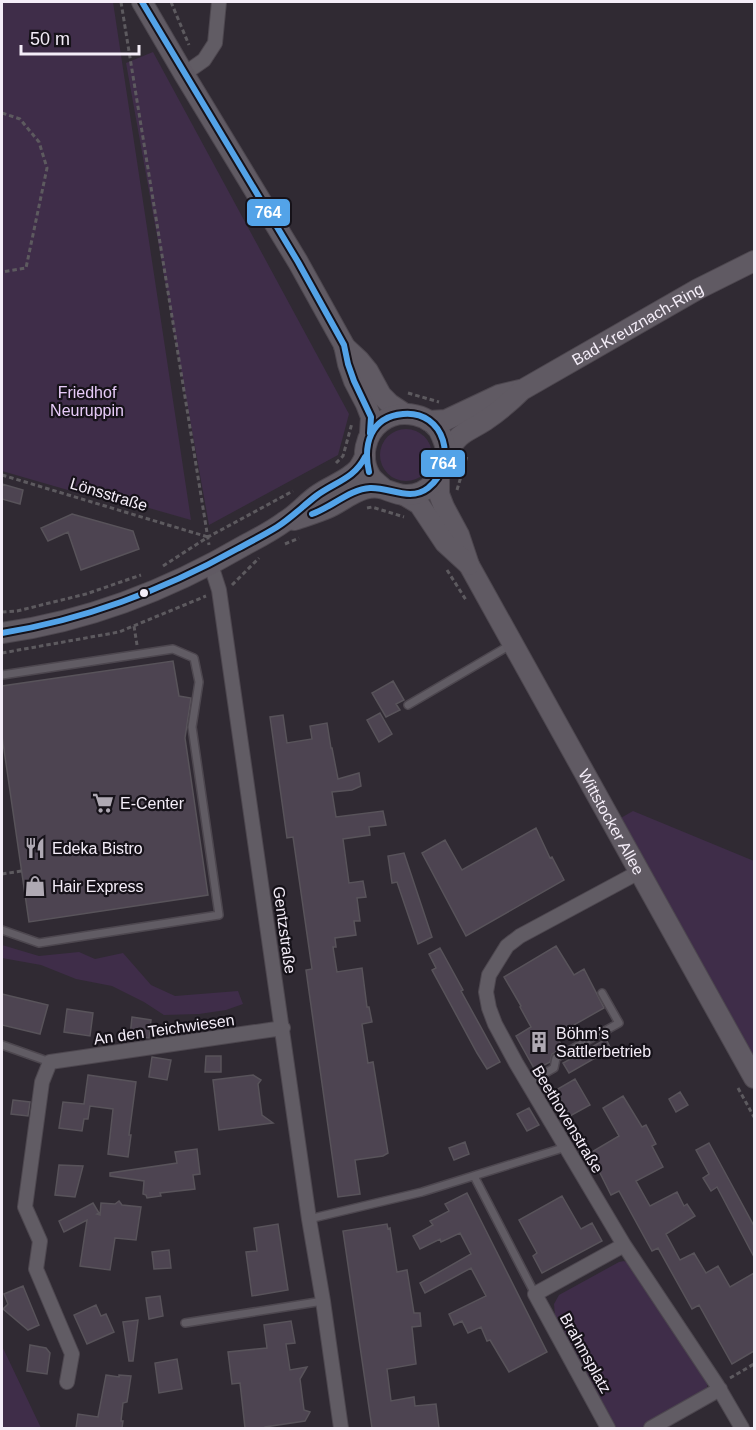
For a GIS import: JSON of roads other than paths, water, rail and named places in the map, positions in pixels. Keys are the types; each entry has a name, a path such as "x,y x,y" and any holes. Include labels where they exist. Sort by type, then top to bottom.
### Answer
{"main road":[{"path":"142,2 298,262 344,345 368,371 367,403 371,417 365,457 372,478 383,488"},
{"name":"Bad-Kreuznach-Ring","path":"447,453 455,439 490,417 522,390 698,289 754,261"},
{"name":"Bad-Kreuznach-Ring","path":"429,421 446,420 499,395 522,390"},
{"path":"367,403 390,405 405,414"},
{"path":"370,433 380,422 391,416 405,414 423,417 439,429 447,453 439,478 419,493 404,495"},
{"path":"2,633 35,628 103,609 152,592 211,565 285,522 321,492 346,479 358,469 365,457"},
{"path":"439,478 439,494 459,535 469,565"},
{"path":"285,522 328,508 368,488 383,488 404,495 419,504 445,543 469,565"},
{"name":"Wittstocker Allee","path":"469,565 754,1078"}],"street":[{"path":"184,74 204,60 215,44 219,2"},
{"name":"Gentzstraße","path":"211,565 219,590 340,1428"},
{"name":"Beethovenstraße","path":"639,872 520,936 507,946 489,975 486,992 495,1024 528,1083 624,1245 719,1387 742,1428"},
{"name":"An den Teichwiesen","path":"50,1062 283,1028"},
{"path":"50,1062 42,1082 25,1207 40,1241 36,1269 72,1354 67,1382"},
{"path":"535,1294 624,1245"},
{"name":"Brahmsplatz","path":"535,1294 608,1428"},
{"path":"651,1428 719,1387"}],"lane":[{"path":"408,705 512,644"},
{"path":"2,675 173,649 194,658 199,682 192,727 219,915 39,943 2,930"},
{"path":"528,1083 554,1068 556,1058 619,1023 602,993"},
{"name":"An den Teichwiesen","path":"2,1046 50,1062"},
{"path":"309,1219 422,1192 566,1147"},
{"name":"Brahmsplatz","path":"474,1176 535,1294"},
{"path":"185,1323 323,1301"}],"place":[{"name":"E-Center","path":"103,803"},
{"name":"Edeka Bistro","path":"35,848"},
{"name":"Hair Express","path":"35,886"},
{"name":"Böhm’s Sattlerbetrieb","path":"539,1042"}],"park label":[{"name":"Friedhof Neuruppin","path":"87,401"}]}
